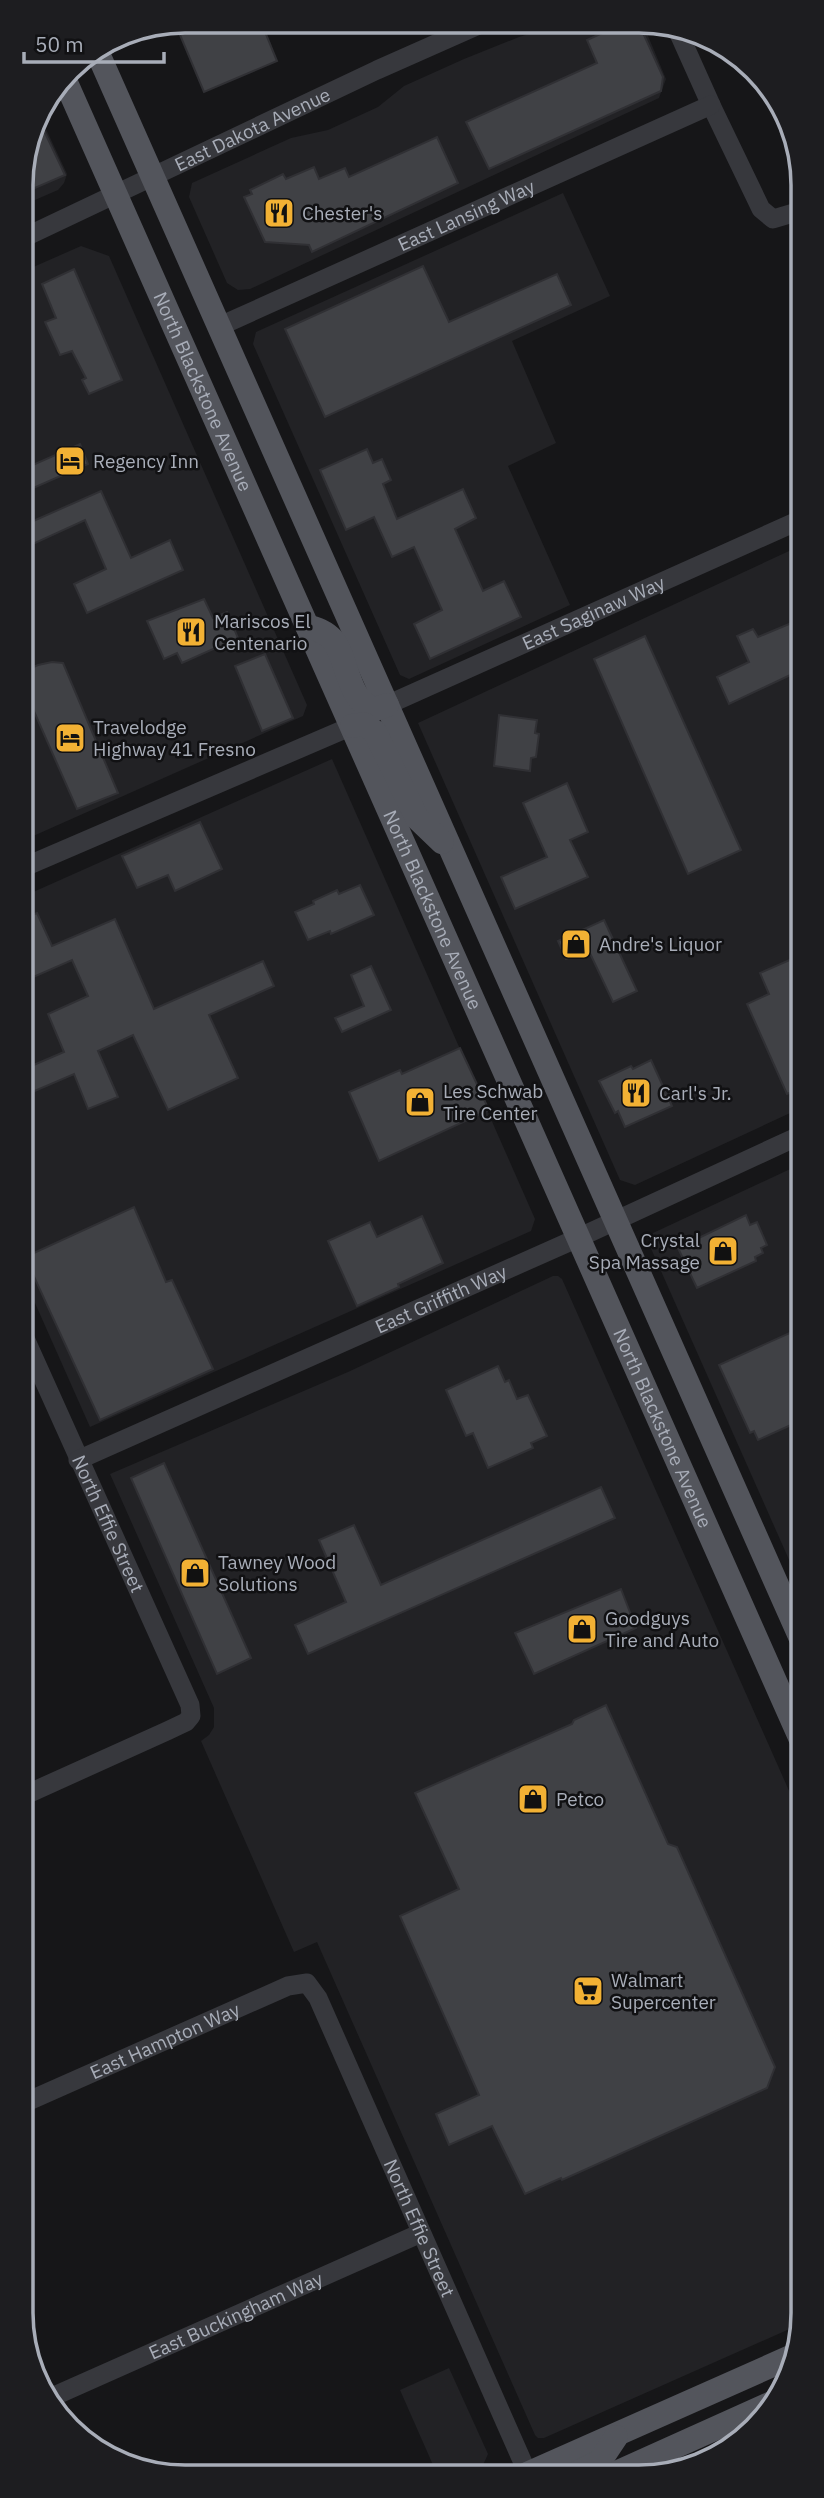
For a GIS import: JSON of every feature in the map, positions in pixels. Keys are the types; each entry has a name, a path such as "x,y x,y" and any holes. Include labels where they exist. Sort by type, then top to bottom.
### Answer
{"main road":[{"path":"100,60 790,1615"},
{"name":"North Blackstone Avenue","path":"69,88 790,1716"},
{"path":"307,626 321,631 333,640 355,690 366,704 375,709 387,705"},
{"path":"352,726 364,724 375,732 417,818 451,849"},
{"path":"548,2465 783,2361"},
{"path":"716,2428 738,2406 763,2389 770,2366"},
{"path":"634,2465 754,2411"},
{"path":"591,2465 600,2460 619,2433"}],"street":[{"name":"East Dakota Avenue","path":"34,233 461,33"},
{"path":"682,39 761,209 773,219 791,214"},
{"name":"East Lansing Way","path":"219,327 711,105"},
{"name":"East Saginaw Way","path":"387,705 791,524"},
{"path":"34,863 352,726"},
{"name":"East Griffith Way","path":"78,1460 578,1238 791,1140"},
{"name":"North Effie Street","path":"33,1358 190,1705 191,1716 177,1727 33,1791"},
{"name":"North Effie Street","path":"307,1983 318,1998 524,2465"},
{"name":"East Hampton Way","path":"33,2099 288,1986 307,1983"},
{"name":"East Buckingham Way","path":"58,2394 421,2233"}],"shaded area":[{"path":"532,33 647,34 666,79 659,98 250,289 238,290 227,283 189,197 192,183 291,138 328,130 378,107 404,86"},
{"path":"45,127 67,174 58,190 34,200 35,165"},
{"path":"563,193 610,296 512,341 556,443 508,466 570,605 409,679 400,675 253,344 256,332"},
{"path":"81,246 109,256 307,705 303,716 34,836 34,267"},
{"path":"791,550 791,1113 635,1185 620,1180 418,723"},
{"path":"332,759 535,1219 531,1231 90,1427 33,1300 34,892"},
{"path":"791,1169 790,1563 649,1244 653,1233"},
{"path":"553,1276 562,1279 790,1794 789,2329 544,2438 535,2435 317,1942 294,1952 201,1741 214,1727 214,1708 110,1474 348,1372"},
{"path":"449,2368 488,2454 483,2465 433,2465 400,2390"}],"building":[{"path":"602,33 643,33 663,77 661,91 489,169 466,122 597,63 587,40"},
{"path":"180,34 266,34 277,61 204,92"},
{"path":"44,130 65,175 34,188 38,146"},
{"path":"437,137 458,183 312,252 309,245 265,242 244,197 252,194 250,190 283,174 286,179 314,167 319,179 345,168 349,177"},
{"path":"423,266 449,322 557,274 571,305 325,417 285,329"},
{"path":"74,269 122,380 89,394 82,380 86,378 72,351 60,355 45,322 56,318 42,284"},
{"path":"80,444 88,464 34,488 34,465"},
{"path":"367,449 373,463 382,459 391,480 383,484 397,519 463,489 476,518 455,529 483,591 504,581 521,617 430,659 414,624 442,610 414,547 392,557 374,517 346,530 320,470"},
{"path":"101,491 131,558 170,540 183,570 87,613 74,584 106,569 85,520 34,544 34,521"},
{"path":"204,599 213,618 227,612 238,638 182,663 177,653 164,659 147,621"},
{"path":"791,623 791,675 729,704 717,677 749,662 737,636 753,629 758,637"},
{"path":"645,636 741,850 688,874 594,659"},
{"path":"265,654 293,718 262,731 235,666"},
{"name":"Travelodge Highway 41 Fresno","path":"63,663 118,793 77,809 34,711 34,667"},
{"path":"499,715 537,720 535,733 539,734 536,757 531,758 530,771 494,766"},
{"path":"567,783 588,832 570,840 588,877 515,909 501,877 547,857 523,803"},
{"path":"200,822 222,869 175,891 168,875 137,888 122,856"},
{"path":"360,885 374,915 331,934 330,931 308,940 295,912 337,890 339,894"},
{"path":"37,913 52,946 115,919 154,1009 263,961 274,986 209,1015 238,1078 168,1110 133,1035 98,1051 118,1097 88,1109 74,1074 34,1091 34,1065 64,1052 48,1014 88,996 72,960 34,977 34,914"},
{"path":"604,920 637,991 613,1002 588,949 566,959 558,941"},
{"path":"791,960 791,1092 787,1094 747,1004 769,994 760,973"},
{"path":"371,966 391,1010 342,1032 335,1018 364,1006 351,975"},
{"name":"Les Schwab Tire Center","path":"460,1048 489,1110 379,1161 349,1092 400,1070 402,1074"},
{"name":"Carl's Jr.","path":"651,1060 672,1106 625,1127 599,1081"},
{"path":"134,1207 166,1282 172,1280 213,1369 100,1420 33,1275 33,1253"},
{"path":"746,1215 750,1225 757,1222 767,1245 761,1248 763,1253 755,1257 756,1261 697,1288 678,1248"},
{"path":"422,1216 443,1263 357,1306 328,1241 370,1222 377,1237"},
{"path":"790,1333 790,1425 758,1440 754,1431 750,1433 719,1365"},
{"path":"498,1366 505,1382 509,1380 517,1399 528,1395 547,1436 531,1443 533,1448 488,1468 473,1433 466,1436 446,1390"},
{"path":"164,1463 251,1658 217,1674 131,1478"},
{"path":"601,1487 615,1518 308,1654 295,1625 346,1602 319,1540 354,1525 381,1585"},
{"path":"621,1589 636,1628 534,1674 515,1633"},
{"name":"Walmart Supercenter","path":"606,1705 668,1844 677,1847 775,2067 767,2088 525,2194 492,2126 449,2145 436,2114 479,2095 400,1916 459,1889 415,1793 572,1724 574,1720"}],"place":[{"name":"Chester's","path":"279,213"},
{"name":"Regency Inn","path":"70,461"},
{"name":"Mariscos El Centenario","path":"191,632"},
{"name":"Travelodge Highway 41 Fresno","path":"70,738"},
{"name":"Andre's Liquor","path":"576,944"},
{"name":"Carl's Jr.","path":"636,1093"},
{"name":"Les Schwab Tire Center","path":"420,1102"},
{"name":"Crystal Spa Massage","path":"723,1251"},
{"name":"Tawney Wood Solutions","path":"195,1573"},
{"name":"Goodguys Tire and Auto","path":"582,1629"},
{"name":"Petco","path":"533,1799"},
{"name":"Walmart Supercenter","path":"588,1991"}]}
